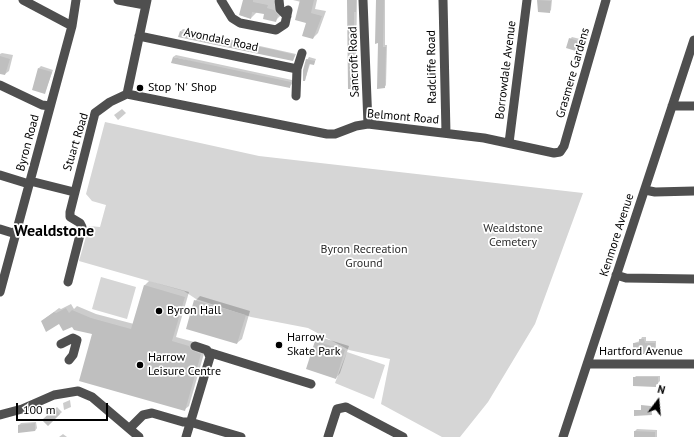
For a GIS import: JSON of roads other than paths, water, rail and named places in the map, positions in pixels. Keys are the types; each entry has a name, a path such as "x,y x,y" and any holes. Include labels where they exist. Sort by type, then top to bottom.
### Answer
{"street":[{"path":"23,0 72,26"},
{"name":"Byron Road","path":"0,292 4,261 16,234 72,26 76,0"},
{"path":"118,0 146,3 127,94"},
{"path":"221,0 232,18 240,23 276,30 285,24 288,13 280,9 279,0"},
{"name":"Sancroft Road","path":"364,0 368,124"},
{"name":"Radcliffe Road","path":"443,0 446,133"},
{"name":"Borrowdale Avenue","path":"509,143 527,0"},
{"name":"Grasmere Gardens","path":"560,152 564,146 606,0"},
{"name":"Avondale Road","path":"139,36 297,68"},
{"name":"Kenmore Avenue","path":"563,437 694,40"},
{"path":"296,96 297,68 302,54"},
{"path":"0,85 42,105 50,106"},
{"name":"Belmont Road","path":"127,94 326,134 335,134 356,126 368,124 446,133 509,143 554,153 560,152"},
{"name":"Stuart Road","path":"68,282 82,227 70,217 70,212 95,113 110,102 127,94"},
{"path":"672,106 694,106"},
{"path":"0,175 74,192"},
{"path":"645,190 655,192 694,191"},
{"path":"0,229 16,234"},
{"path":"616,276 626,278 694,279"},
{"path":"61,344 73,338 77,340 73,355 69,360"},
{"path":"195,346 208,352 311,384"},
{"path":"186,437 210,357 208,352"},
{"name":"Hartford Avenue","path":"587,364 694,364"},
{"path":"0,415 22,409 54,394 78,391 92,397 139,437"},
{"path":"332,437 336,409 346,407 403,437"},
{"path":"130,428 143,415 152,413 182,422 190,422 241,437"}],"place":[{"name":"Stop 'N' Shop","path":"140,88"},
{"name":"Byron Hall","path":"159,311"},
{"name":"Harrow Skate Park","path":"279,345"},
{"name":"Harrow Leisure Centre","path":"140,365"}],"district":[{"name":"Wealdstone","path":"54,231"}],"park label":[{"name":"Wealdstone Cemetery","path":"513,236"},
{"name":"Byron Recreation Ground","path":"364,257"}]}
